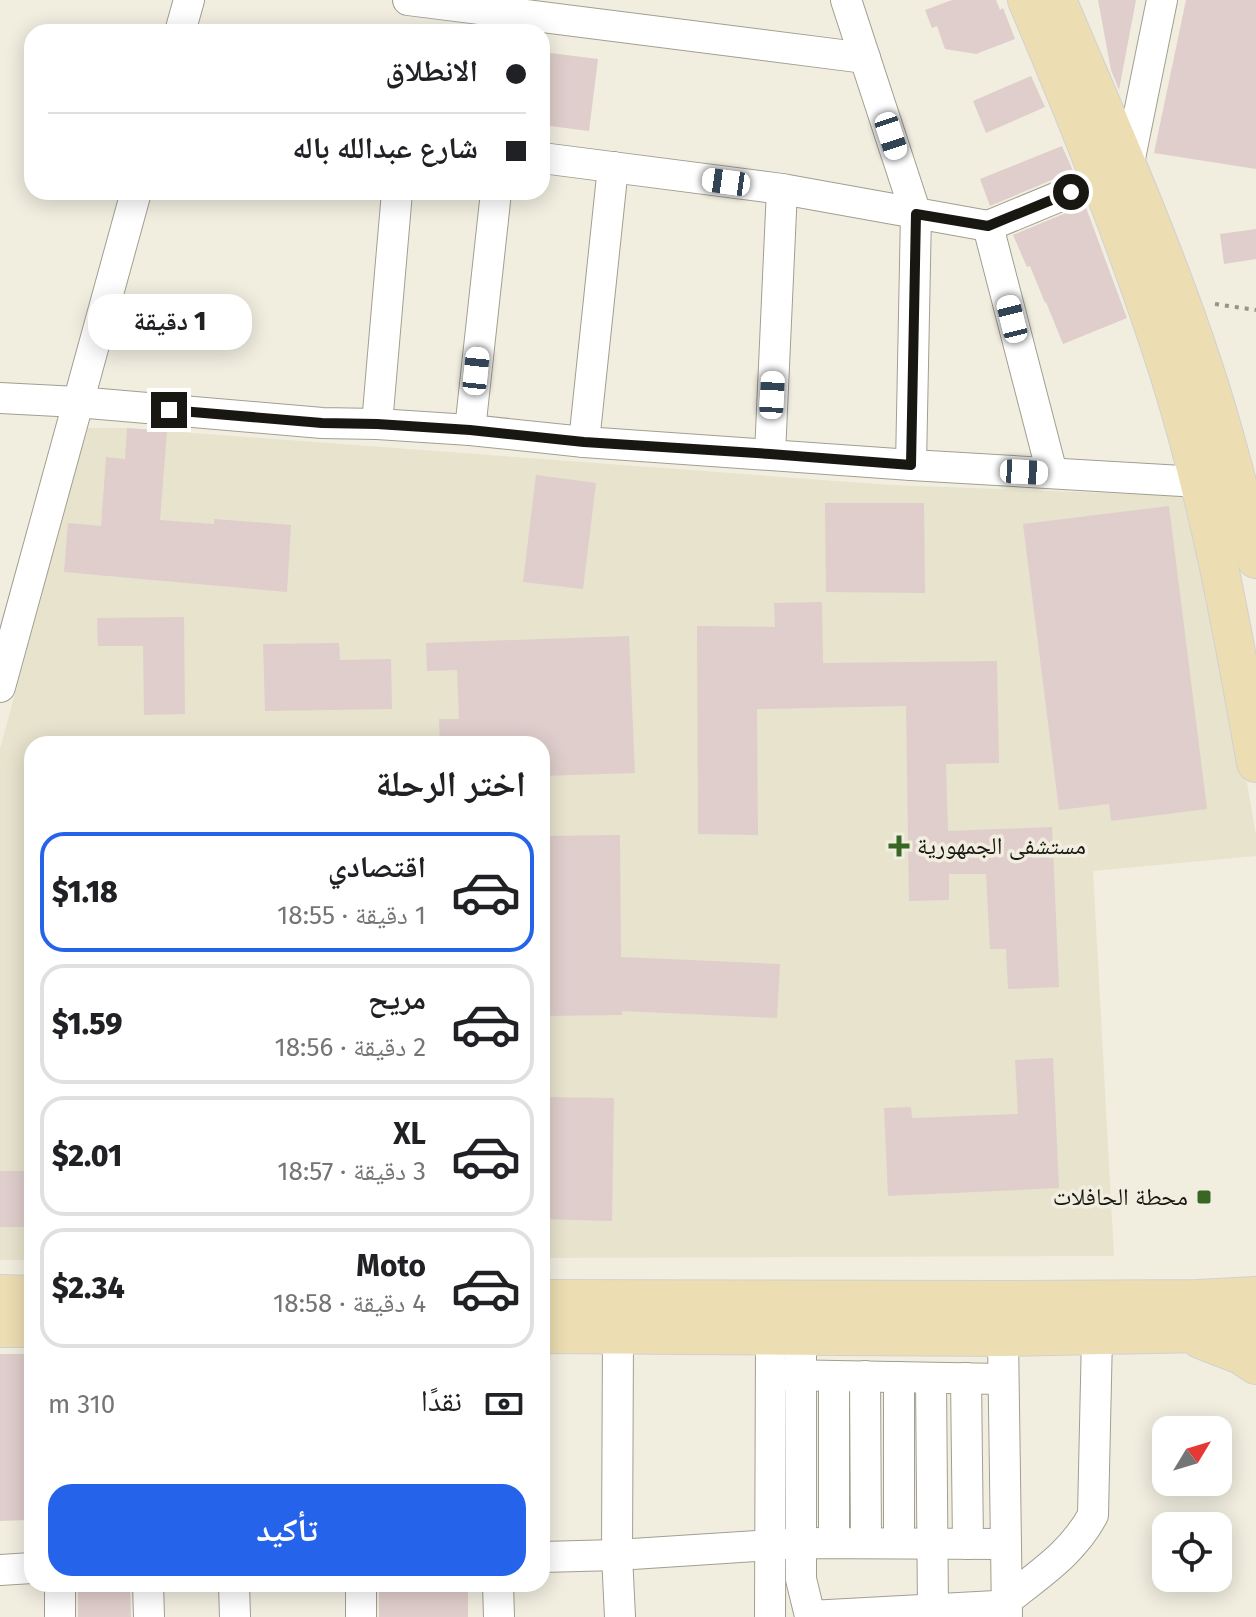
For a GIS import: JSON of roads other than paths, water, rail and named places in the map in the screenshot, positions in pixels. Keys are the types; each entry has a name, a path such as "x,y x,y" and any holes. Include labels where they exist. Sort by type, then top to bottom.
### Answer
{"main road":[{"path":"1027,0 1180,305 1236,474 1256,559"},
{"path":"1057,0 1114,174 1139,285 1170,375 1199,482 1230,615 1256,763"},
{"path":"1194,1317 1256,1272"},
{"path":"0,1294 24,1295"},
{"path":"550,1300 1003,1337 1097,1336 1194,1317 1256,1296"},
{"path":"1194,1317 1256,1365"},
{"path":"550,1334 618,1335 791,1318 1194,1317 1256,1332"},
{"path":"0,1328 24,1328"}],"street":[{"path":"182,24 189,0"},
{"path":"408,0 865,58"},
{"path":"846,0 916,214 911,465"},
{"path":"550,159 782,189 988,226 1114,174 1162,0"},
{"path":"584,442 613,167"},
{"path":"770,454 782,189"},
{"path":"0,687 134,200"},
{"path":"377,424 396,200"},
{"path":"470,430 495,200"},
{"path":"988,226 1052,473"},
{"path":"0,398 322,423 470,430 584,442 911,465 1199,482"},
{"path":"770,1617 771,1374 791,1318"},
{"path":"791,1318 802,1375 801,1579 810,1616 1006,1609 1066,1553 1082,1535 1093,1515 1097,1336"},
{"path":"618,1335 617,1555 620,1617"},
{"path":"1003,1337 1006,1609"},
{"path":"771,1374 1003,1379"},
{"path":"834,1376 834,1543"},
{"path":"865,1376 866,1543"},
{"path":"899,1377 899,1543"},
{"path":"931,1378 933,1610"},
{"path":"966,1378 968,1544"},
{"path":"550,1557 801,1543 1005,1544"},
{"path":"0,1570 24,1568"},
{"path":"60,1592 60,1617"},
{"path":"148,1592 149,1617"},
{"path":"234,1592 235,1617"},
{"path":"361,1592 361,1617"},
{"path":"498,1592 499,1617"}],"place":[{"name":"مستشفى الجمهورية","path":"899,846"},
{"name":"محطة الحافلات","path":"1204,1197"}]}
